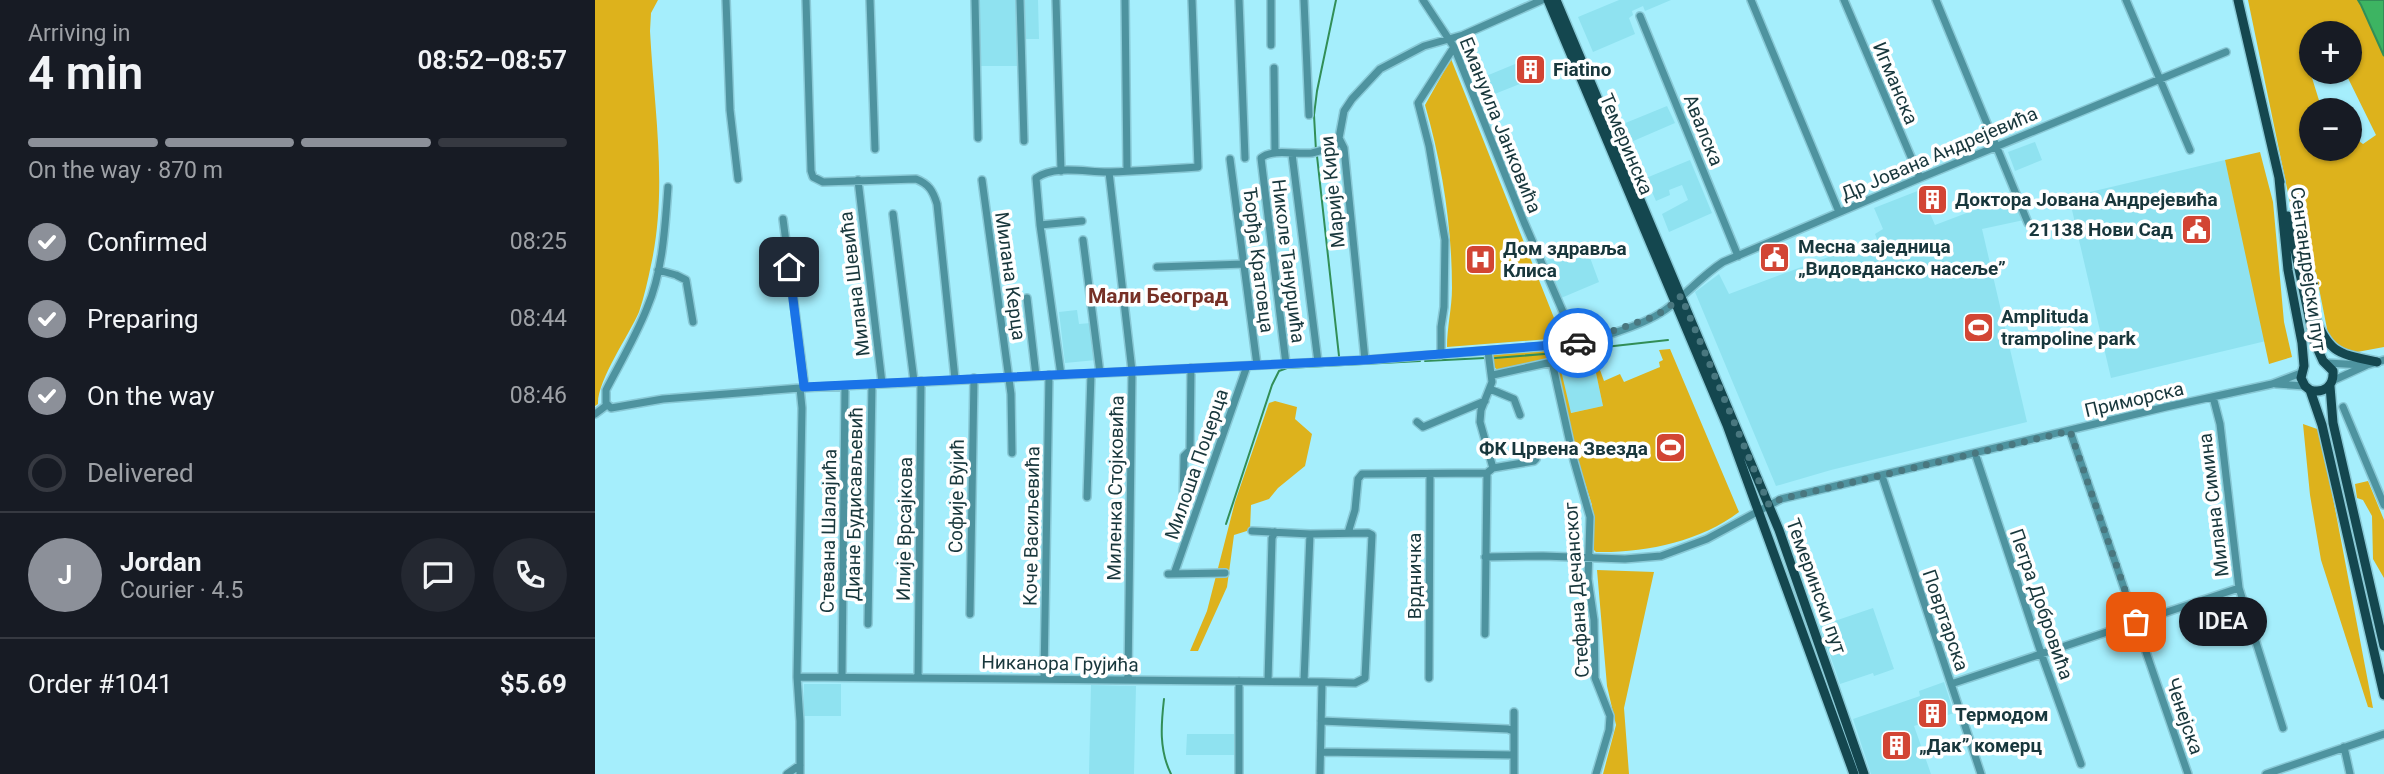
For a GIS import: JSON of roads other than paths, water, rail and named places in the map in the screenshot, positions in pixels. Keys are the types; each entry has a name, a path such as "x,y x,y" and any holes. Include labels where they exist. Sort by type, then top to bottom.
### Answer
{"main road":[{"name":"Темеринска","path":"1548,0 1677,299"},
{"name":"Темеринска","path":"1556,0 1677,299"},
{"name":"Сентандрејски пут","path":"2238,0 2307,299 2314,341 2333,371 2333,423 2384,646"},
{"name":"Сентандрејски пут","path":"2279,178 2288,270 2299,325 2303,370 2322,425 2384,695"},
{"name":"Темерински пут","path":"1677,299 1764,508 1864,774"},
{"path":"2307,299 2330,345 2351,357 2376,362"},
{"name":"Сентандрејски пут","path":"2303,370 2311,361 2325,362"},
{"path":"2307,388 2321,391 2331,383"},
{"name":"Темерински пут","path":"1764,508 1854,774"}],"street":[{"path":"726,0 730,110 738,179"},
{"path":"806,0 813,177 823,182 916,179 932,190 937,204 955,379"},
{"path":"870,0 875,149"},
{"path":"975,0 978,138"},
{"path":"1020,0 1024,141"},
{"path":"1056,0 1061,171"},
{"path":"1125,0 1127,171"},
{"path":"1061,375 1036,178 1042,174 1061,171 1109,172 1198,167 1192,0"},
{"path":"1240,0 1245,158"},
{"path":"1271,0 1271,45"},
{"path":"1304,0 1309,116"},
{"name":"Емануила Јанковића","path":"1423,0 1454,47 1563,312 1572,344"},
{"name":"Марије Кири","path":"1365,360 1344,148 1340,143 1339,129 1344,111 1371,76 1403,56 1424,46 1464,35 1542,0"},
{"path":"1751,0 1839,212"},
{"name":"Игманска","path":"1844,0 1920,178"},
{"path":"1936,0 2028,223"},
{"path":"2126,0 2190,150"},
{"name":"Авалска","path":"1640,16 1738,256"},
{"path":"1441,355 1445,240 1429,146 1418,103 1454,47"},
{"name":"Др Јована Андрејевића","path":"607,405 614,408 663,399 802,388 1365,360 1586,342 1650,318 1712,269 1738,256 2227,52"},
{"path":"1274,68 1275,153 1322,151 1340,143"},
{"name":"Николе Танурџића","path":"1275,153 1262,157 1260,163 1286,364"},
{"path":"1291,154 1318,362"},
{"name":"Ђорђа Кратовца","path":"1230,159 1257,365"},
{"name":"Миленка Стојковића","path":"1109,172 1132,371 1128,679"},
{"name":"Милана Шевића","path":"857,180 882,383"},
{"name":"Милана Керца","path":"982,180 1011,394 1012,453"},
{"path":"595,414 607,405 606,390 647,308 658,270 668,187"},
{"name":"Илије Врсајкова","path":"893,214 918,381 918,678"},
{"path":"783,219 802,388 797,677 800,770 787,774"},
{"path":"1040,225 1082,221"},
{"path":"1083,240 1100,373"},
{"path":"1157,267 1245,264"},
{"path":"658,270 686,280 693,322"},
{"path":"1027,298 1036,376"},
{"path":"1485,634 1485,557 1490,471 1480,428 1481,410 1493,375 1488,351"},
{"name":"Стефана Дечанског","path":"1493,375 1552,362 1574,461 1590,517 1588,579 1594,620 1595,678 1610,716 1609,730 1596,774"},
{"path":"2325,362 2376,362"},
{"path":"2331,383 2376,362"},
{"name":"Милоша Поцерца","path":"1225,573 1171,574 1247,366"},
{"name":"Милоша Поцерца","path":"1183,506 1184,456 1190,450 1191,368"},
{"name":"Приморска","path":"1485,557 1543,555 1646,558 1676,552 1707,539 1781,499 2272,384 2303,370"},
{"path":"1087,497 1091,374"},
{"name":"Коче Васиљевића","path":"1044,678 1049,375"},
{"name":"Софије Вујић","path":"970,614 974,378"},
{"name":"Диане Будисављевић","path":"868,624 872,384"},
{"name":"Приморска","path":"2272,384 2307,388"},
{"name":"Стевана Шалајића","path":"842,677 845,386"},
{"path":"1490,388 1514,399 1520,415"},
{"name":"Милана Симина","path":"2213,397 2220,424 2239,588 2283,728"},
{"path":"1417,422 1423,427 1485,400"},
{"path":"2343,407 2384,505"},
{"name":"Ченејска","path":"2070,431 2188,774"},
{"path":"1252,531 1347,533 1355,510 1359,476 1490,471 1534,461 1536,459 1529,448"},
{"name":"Петра Добровића","path":"1975,453 2081,764"},
{"name":"Врдничка","path":"1429,678 1430,474"},
{"name":"Повртарска","path":"1882,476 1981,774"},
{"path":"1268,681 1272,538 1275,532"},
{"name":"Никанора Грујића","path":"797,677 1360,682 1365,675 1373,540 1368,533 1347,533"},
{"path":"1304,681 1310,534"},
{"path":"1951,684 2239,588"},
{"path":"1239,681 1239,774"},
{"path":"1320,774 1322,682"},
{"path":"1514,712 1514,774"},
{"path":"1321,721 1486,728 1513,732"},
{"path":"2266,774 2384,734"},
{"path":"2344,747 2350,774"},
{"path":"1321,752 1514,755"}],"waterway":[{"path":"1316,151 1314,115 1317,91 1336,0"},
{"path":"1317,156 1339,356"},
{"path":"1569,351 1668,340"},
{"path":"1495,358 1556,353"},
{"path":"1425,361 1485,358"},
{"path":"1226,524 1279,371 1287,368 1420,361"},
{"path":"1164,699 1163,747 1171,774"}],"place":[{"name":"Fiatino","path":"1530,69"},
{"name":"Доктора Јована Андрејевића","path":"1932,199"},
{"name":"21138 Нови Сад","path":"2196,229"},
{"name":"Месна заједница „Видовданско насеље”","path":"1775,257"},
{"name":"Дом здравља Клиса","path":"1480,259"},
{"name":"Amplituda trampoline park","path":"1978,327"},
{"name":"ФК Црвена Звезда","path":"1671,448"},
{"name":"IDEA","path":"2136,622"},
{"name":"Термодом","path":"1932,714"},
{"name":"„Дак” комерц","path":"1896,745"}],"district":[{"name":"Мали Београд","path":"1158,296"}]}
